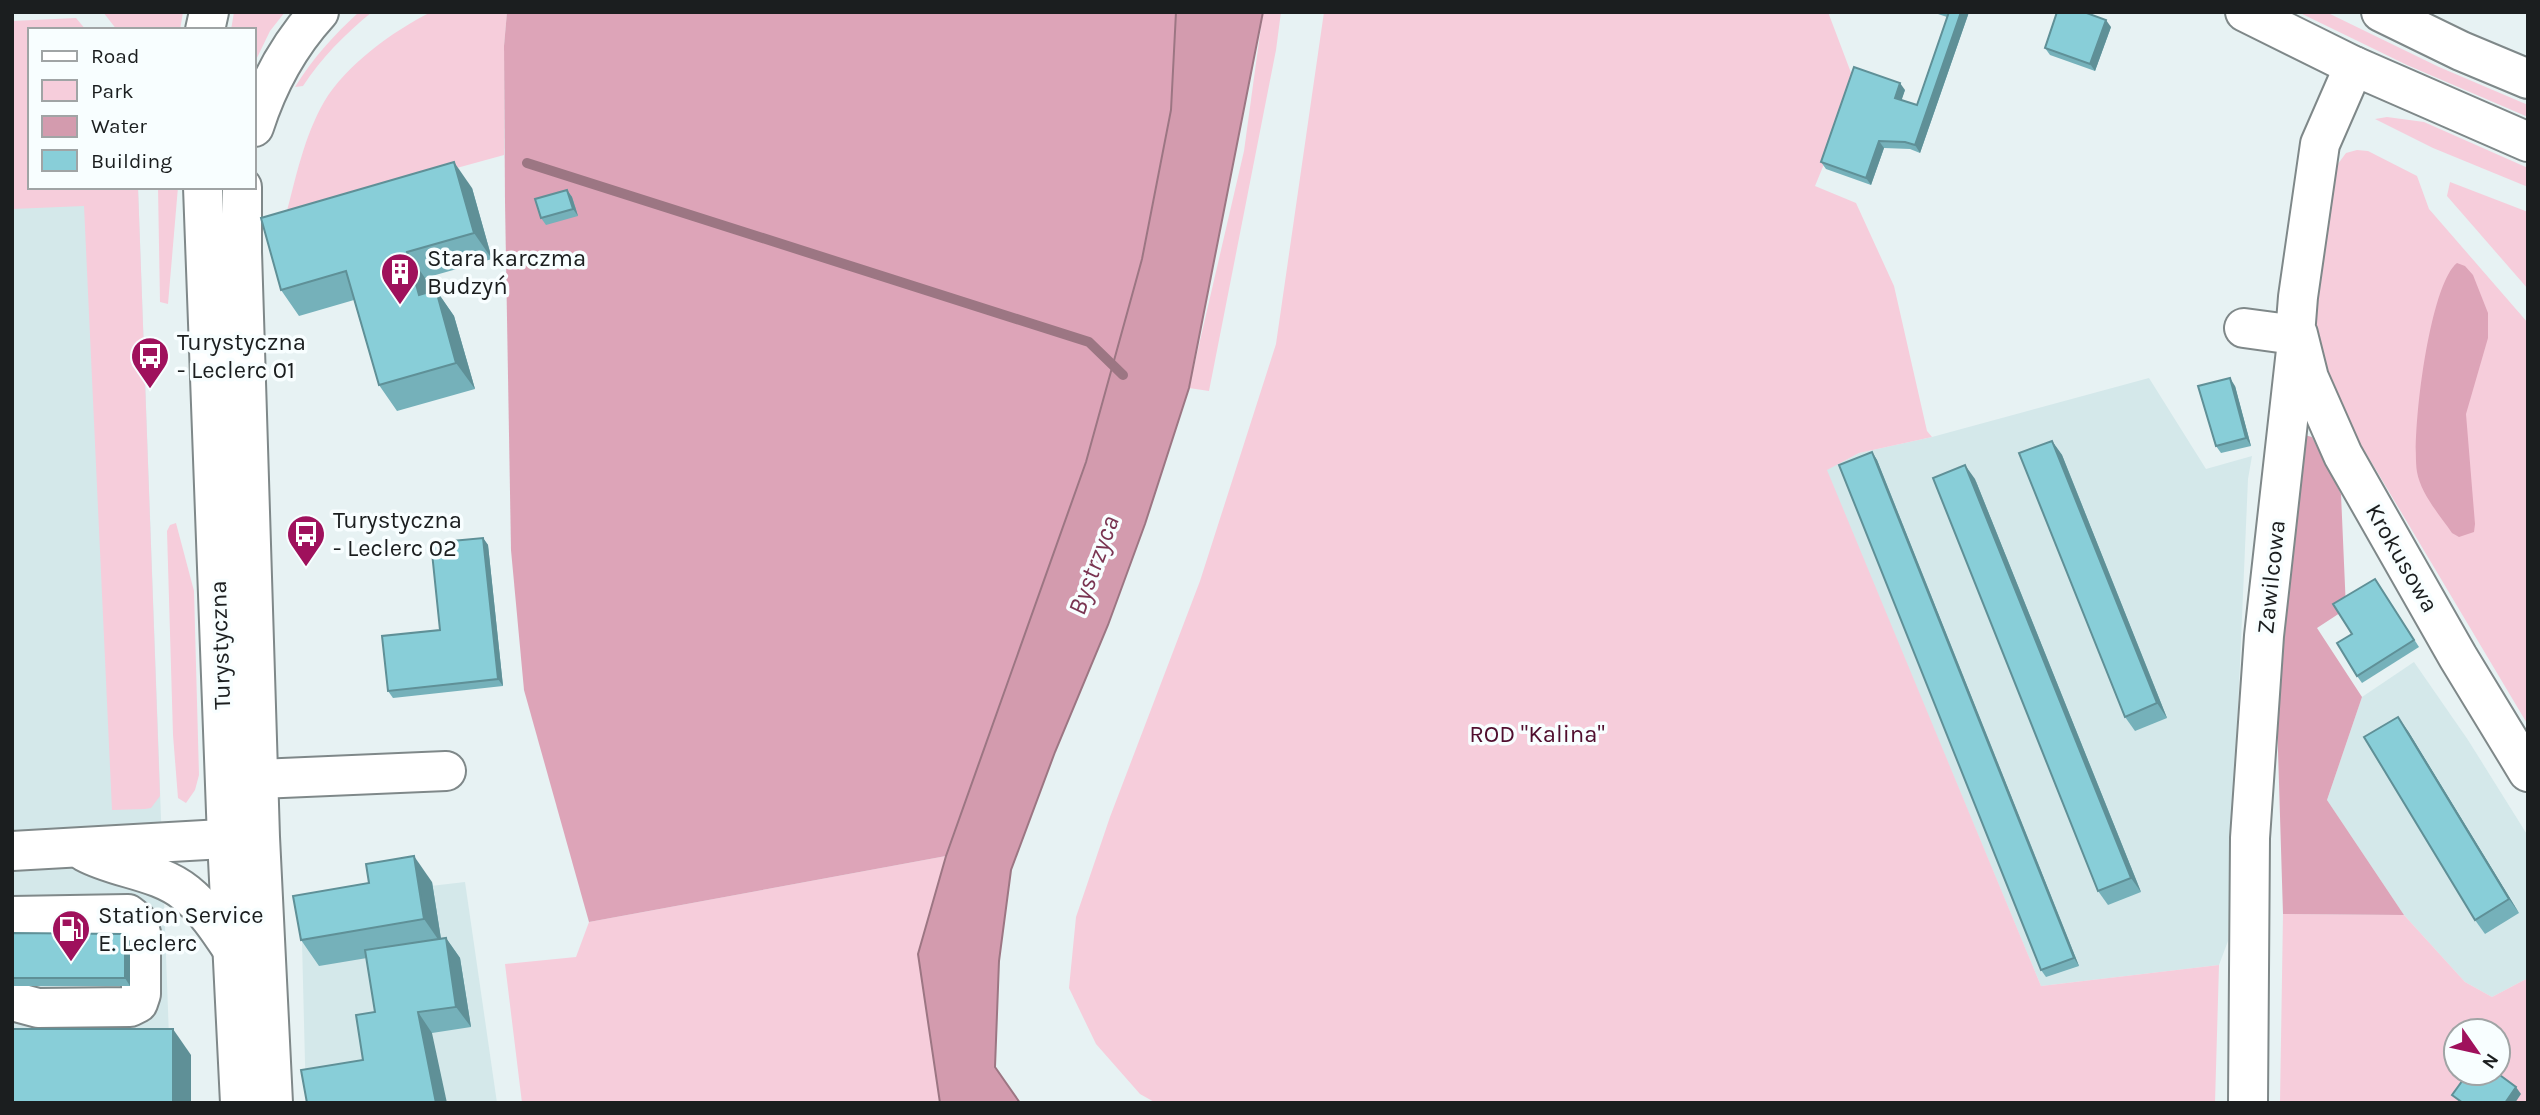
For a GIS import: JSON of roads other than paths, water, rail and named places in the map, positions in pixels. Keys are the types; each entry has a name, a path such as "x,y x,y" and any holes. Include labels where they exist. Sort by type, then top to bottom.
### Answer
{"main road":[{"path":"256,122 269,86 285,56 319,12"},
{"path":"2245,12 2354,66 2528,142"},
{"path":"2381,12 2461,51 2528,79"},
{"name":"Zawilcowa","path":"2249,1103 2250,838 2264,636 2297,335 2298,297 2320,144 2354,66"},
{"name":"Turystyczna","path":"203,189 244,838 273,1103"},
{"name":"Turystyczna","path":"240,1103 234,952 244,838 259,779 242,265 242,189"},
{"path":"2244,328 2297,335"},
{"name":"Krokusowa","path":"2297,335 2309,378 2343,455 2458,657 2528,772"},
{"path":"259,779 446,771"},
{"path":"12,851 244,838"},
{"path":"73,846 97,859 163,880 184,891 208,914 234,952"},
{"path":"12,916 128,914 137,921 141,933 141,994 138,1003 130,1007 38,1008 12,1001"}],"water":[{"name":"Bystrzyca","path":"1176,12 1263,12 1189,388 1145,524 1108,625 1055,752 1011,870 999,961 995,1067 1020,1103 940,1103 918,954 946,856 1086,462 1142,259 1171,110"}],"waterway":[{"path":"527,163 1089,342 1123,375"}],"place":[{"name":"Stara karczma Budzyń","path":"400,306"},
{"name":"Turystyczna - Leclerc 01","path":"150,390"},
{"name":"Turystyczna - Leclerc 02","path":"306,568"},
{"name":"Station Service E. Leclerc","path":"71,963"}],"park label":[{"name":"ROD \"Kalina\"","path":"1537,734"}]}
